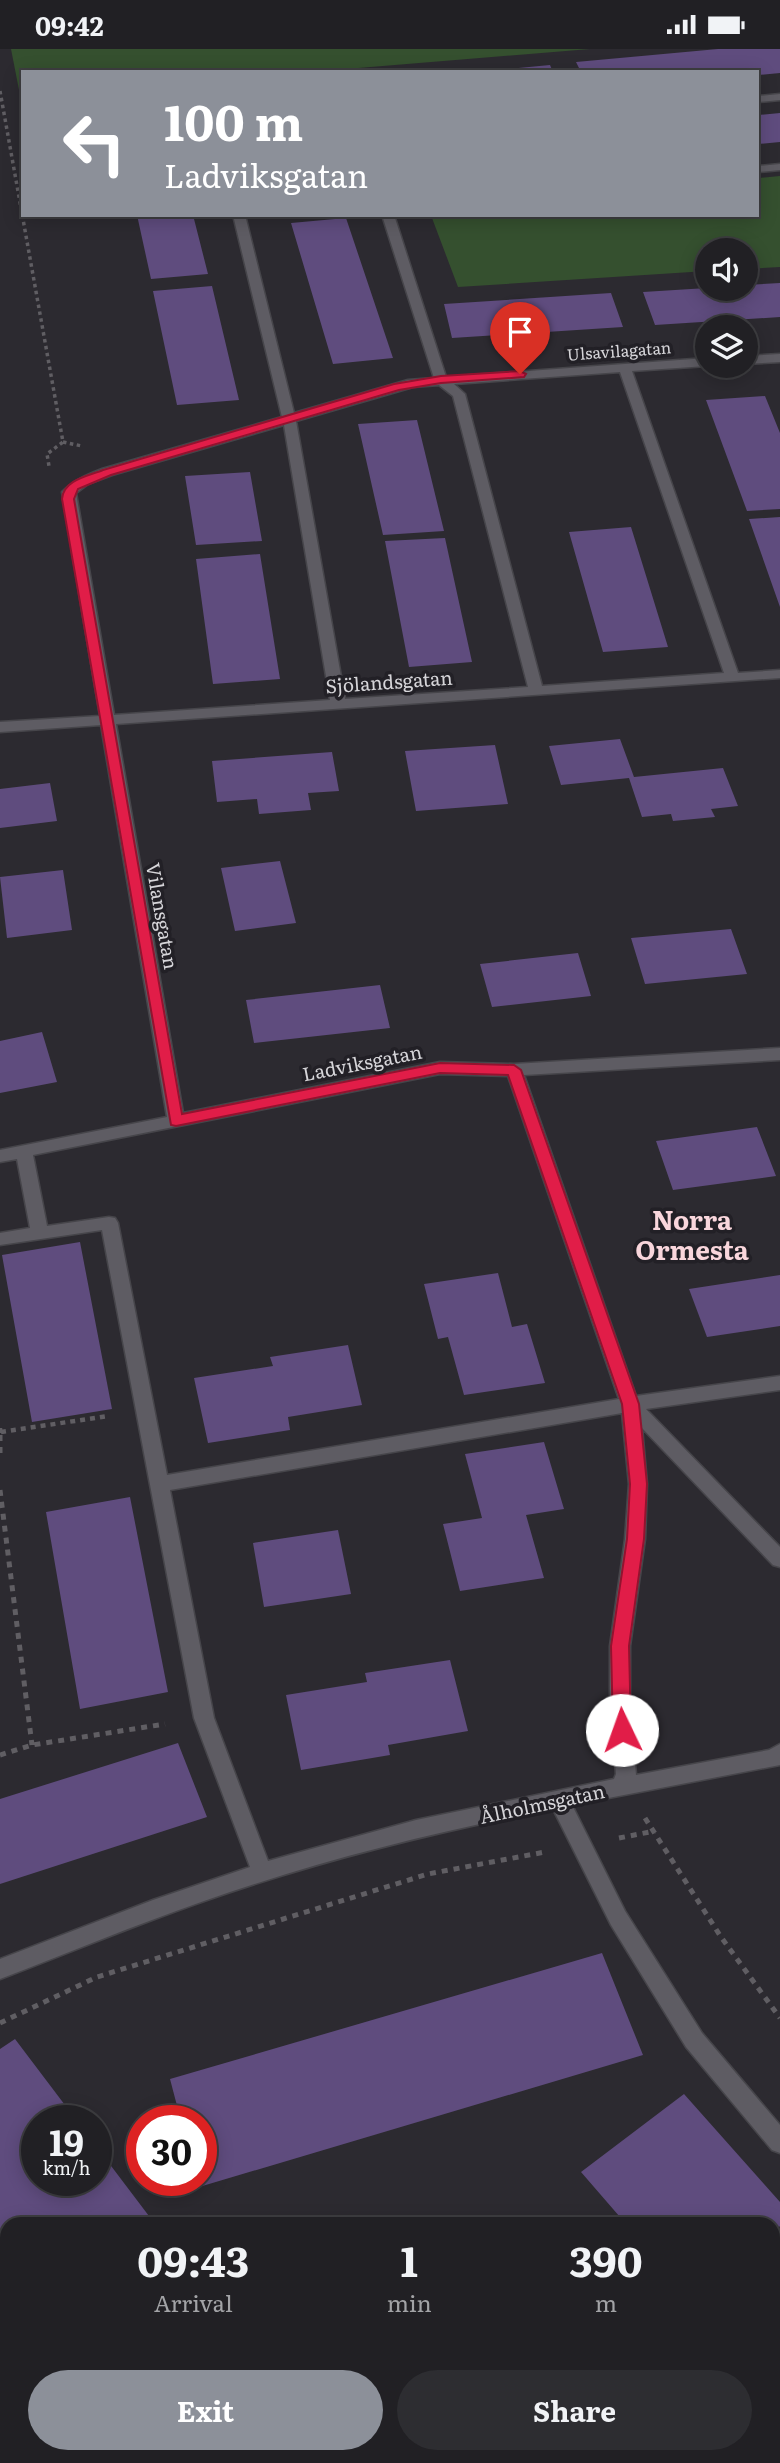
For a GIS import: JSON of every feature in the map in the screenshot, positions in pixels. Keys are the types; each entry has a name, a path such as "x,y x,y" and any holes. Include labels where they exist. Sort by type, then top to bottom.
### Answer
{"street":[{"path":"759,99 780,97"},
{"path":"759,169 780,167"},
{"path":"239,217 289,419 338,703"},
{"path":"389,217 441,380 459,394 536,690"},
{"path":"758,359 780,358"},
{"name":"Ulsavilagatan","path":"107,719 69,492 83,481 398,387 441,380 695,363"},
{"path":"625,367 732,677"},
{"name":"Sjölandsgatan","path":"0,727 780,674"},
{"name":"Vilansgatan","path":"107,719 176,1121"},
{"name":"Ladviksgatan","path":"0,1156 440,1068 514,1070 780,1053"},
{"name":"Ålholmsgatan","path":"0,1969 76,1937 262,1872 415,1829 621,1787 626,1774 620,1708 620,1646 635,1539 638,1484 630,1404 514,1070"},
{"path":"24,1151 40,1233"},
{"path":"0,1239 109,1223 204,1718 262,1872"},
{"path":"159,1484 630,1404 780,1383"},
{"path":"630,1404 780,1559"},
{"path":"621,1787 774,1758 780,1753"},
{"path":"559,1800 618,1918 694,2041 780,2142"}],"path":[{"path":"0,92 21,209"},
{"path":"22,217 63,442 47,454 49,467"},
{"path":"0,1458 1,1430 144,1410"},
{"path":"0,1490 32,1745"},
{"path":"0,1755 32,1745 204,1718"},
{"path":"621,1787 655,1831 721,1937 780,2018"},
{"path":"0,2023 97,1976 414,1878 655,1831"}],"green space":[{"path":"11,49 590,49 334,70 21,70 20,95"},
{"path":"780,176 780,267 758,268 758,238 695,238 695,272 458,287 432,218 442,217 759,217 759,178"}],"building":[{"path":"718,49 780,49 780,73 759,75 759,70 580,70 576,62"},
{"path":"550,65 552,70 498,70"},
{"path":"780,113 780,142 759,144 759,115"},
{"path":"137,217 194,217 208,274 151,279"},
{"path":"346,218 393,358 333,364 291,223"},
{"path":"780,283 780,317 695,315 695,322 655,325 643,292 695,289 695,301 758,301 758,284"},
{"path":"212,286 239,400 177,405 153,291"},
{"path":"611,293 623,327 452,338 444,304"},
{"path":"765,396 780,433 780,509 747,511 706,400"},
{"path":"417,420 444,531 383,535 358,424"},
{"path":"250,472 262,541 196,545 185,476"},
{"path":"780,517 780,607 749,519"},
{"path":"631,527 668,647 603,652 569,532"},
{"path":"445,538 472,662 409,667 385,541"},
{"path":"260,554 280,679 213,684 196,559"},
{"path":"620,739 634,777 723,768 738,806 711,809 715,817 673,821 671,814 642,817 629,778 561,785 549,746"},
{"path":"495,745 508,804 416,811 405,751"},
{"path":"332,752 339,791 308,793 311,810 259,814 257,799 217,802 212,761"},
{"path":"50,783 57,821 0,828 0,789"},
{"path":"280,861 296,923 235,931 221,868"},
{"path":"63,870 72,930 7,938 0,877"},
{"path":"731,929 747,974 645,984 631,938"},
{"path":"578,953 591,996 492,1007 480,964"},
{"path":"380,985 390,1028 254,1043 246,1000"},
{"path":"42,1032 57,1082 0,1093 0,1041"},
{"path":"757,1127 776,1176 673,1190 656,1141"},
{"path":"80,1242 112,1409 32,1422 2,1255"},
{"path":"498,1273 512,1327 527,1324 545,1383 464,1395 448,1337 438,1339 424,1284"},
{"path":"780,1275 780,1326 707,1337 689,1289"},
{"path":"348,1345 362,1405 288,1417 290,1430 208,1443 194,1378 273,1366 270,1357"},
{"path":"544,1442 564,1509 526,1515 544,1578 460,1591 443,1524 482,1518 465,1454"},
{"path":"130,1497 168,1692 80,1709 46,1512"},
{"path":"338,1530 351,1594 264,1607 253,1543"},
{"path":"450,1660 468,1731 388,1745 390,1755 301,1770 286,1695 367,1682 365,1673"},
{"path":"178,1743 207,1817 0,1884 0,1799"},
{"path":"602,1953 643,2055 217,2182 217,2105 177,2105 170,2079"},
{"path":"15,2039 65,2105 21,2105 21,2196 112,2196 112,2167 126,2186 126,2196 134,2196 150,2217 0,2217 0,2049"},
{"path":"684,2094 780,2202 780,2217 620,2217 581,2172"}],"district":[{"name":"Norra Ormesta","path":"692,1232"}],"route":[{"path":"520,374 412,383 83,481 69,492 68,499 176,1121 440,1068 514,1070 630,1404 638,1484 635,1539 620,1646 622,1730"}]}
